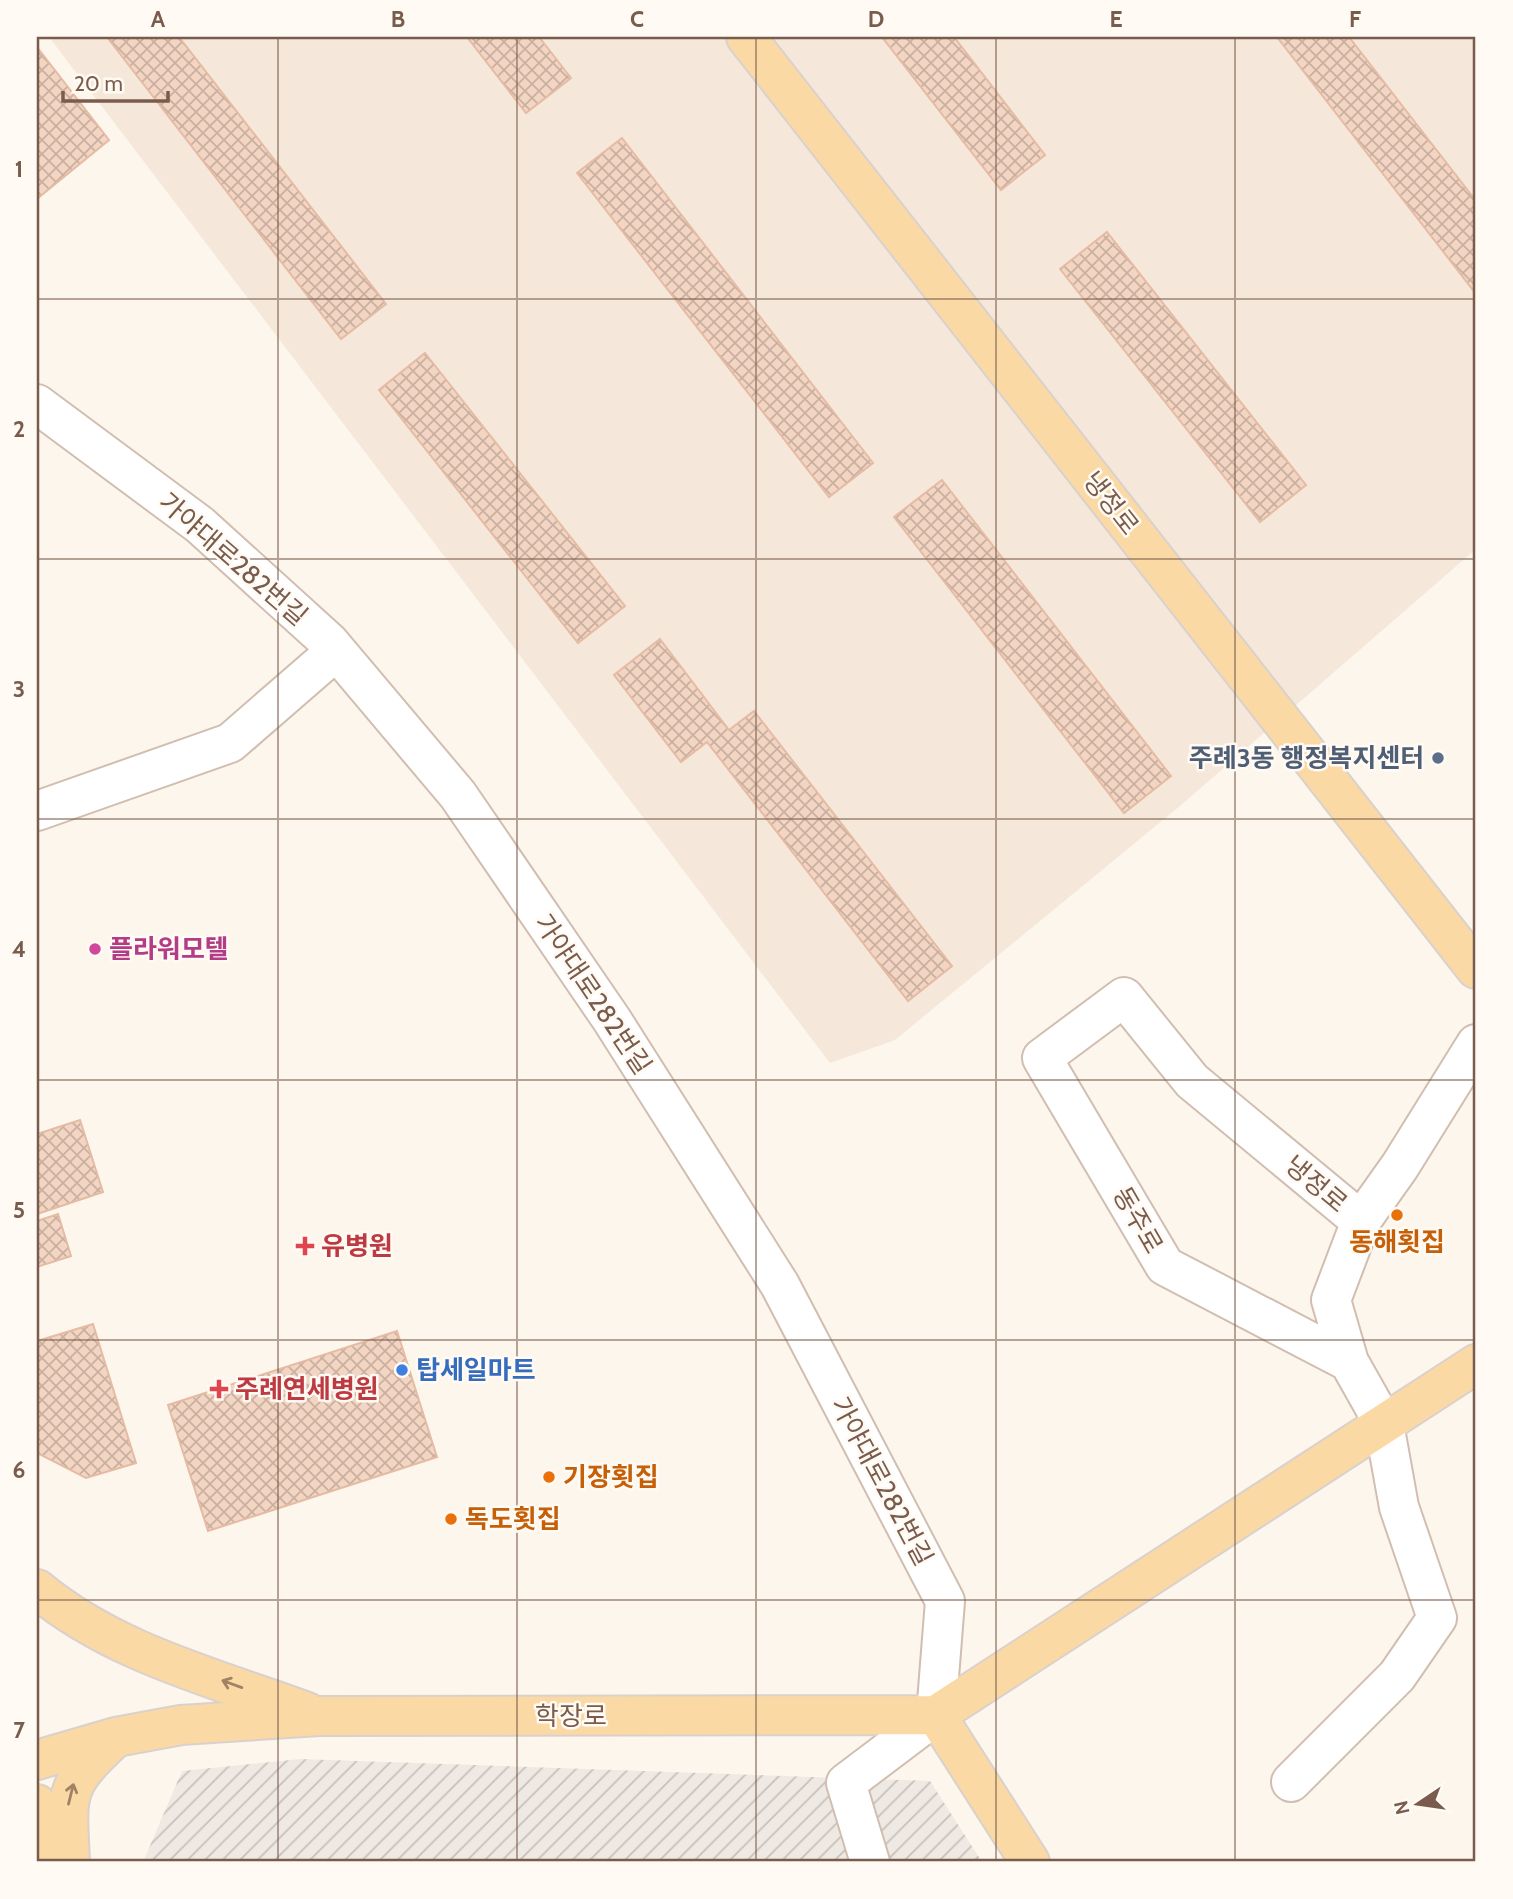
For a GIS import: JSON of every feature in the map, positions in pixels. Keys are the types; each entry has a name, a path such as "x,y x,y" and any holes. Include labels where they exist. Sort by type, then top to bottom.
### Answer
{"main road":[{"name":"냉정로","path":"746,37 1476,969"},
{"path":"1030,1862 936,1715 1476,1364"},
{"path":"37,1589 112,1639 188,1670 319,1716"},
{"name":"학장로","path":"37,1760 116,1737 181,1725 319,1716 936,1715"},
{"path":"70,1862 68,1806 74,1781 116,1737"},
{"path":"37,1804 57,1862"}],"street":[{"name":"가야대로282번길","path":"37,404 200,525 336,651 458,795 612,1020 780,1284 945,1601 936,1715"},
{"path":"37,811 230,743 336,651"},
{"name":"냉정로","path":"1124,997 1192,1081 1361,1221 1400,1166 1476,1044"},
{"name":"동주로","path":"1124,997 1042,1058 1165,1266 1349,1362"},
{"path":"1291,1782 1396,1676 1437,1618 1399,1507 1384,1424 1349,1362 1331,1300 1361,1221"},
{"path":"870,1862 846,1783 936,1715"}],"shaded area":[{"path":"49,37 1476,37 1476,549 1180,806 895,1040 830,1063"},
{"path":"300,1759 930,1781 982,1862 143,1862 182,1771"}],"building":[{"path":"107,37 179,37 386,304 341,339"},
{"path":"467,37 539,37 571,78 526,113"},
{"path":"882,37 954,37 1045,155 1001,190"},
{"path":"1277,37 1349,37 1476,201 1476,294"},
{"path":"37,47 109,140 37,199"},
{"path":"622,138 873,463 829,497 577,173"},
{"path":"1107,232 1306,485 1260,522 1060,269"},
{"path":"425,353 625,606 578,643 379,390"},
{"path":"942,480 1171,776 1124,813 894,517"},
{"path":"660,639 729,730 754,711 952,966 908,1001 707,742 681,762 614,675"},
{"path":"80,1120 103,1192 37,1214 37,1134"},
{"path":"58,1214 71,1256 37,1267 37,1221"},
{"path":"93,1324 136,1463 86,1478 37,1453 37,1341"},
{"path":"397,1331 437,1457 208,1531 168,1405"}],"place":[{"name":"주례3동 행정복지센터","path":"1438,758"},
{"name":"플라워모텔","path":"95,949"},
{"name":"동해횟집","path":"1397,1215"},
{"name":"유병원","path":"305,1246"},
{"name":"탑세일마트","path":"402,1370"},
{"name":"주례연세병원","path":"219,1389"},
{"name":"기장횟집","path":"549,1477"},
{"name":"독도횟집","path":"451,1519"}]}
